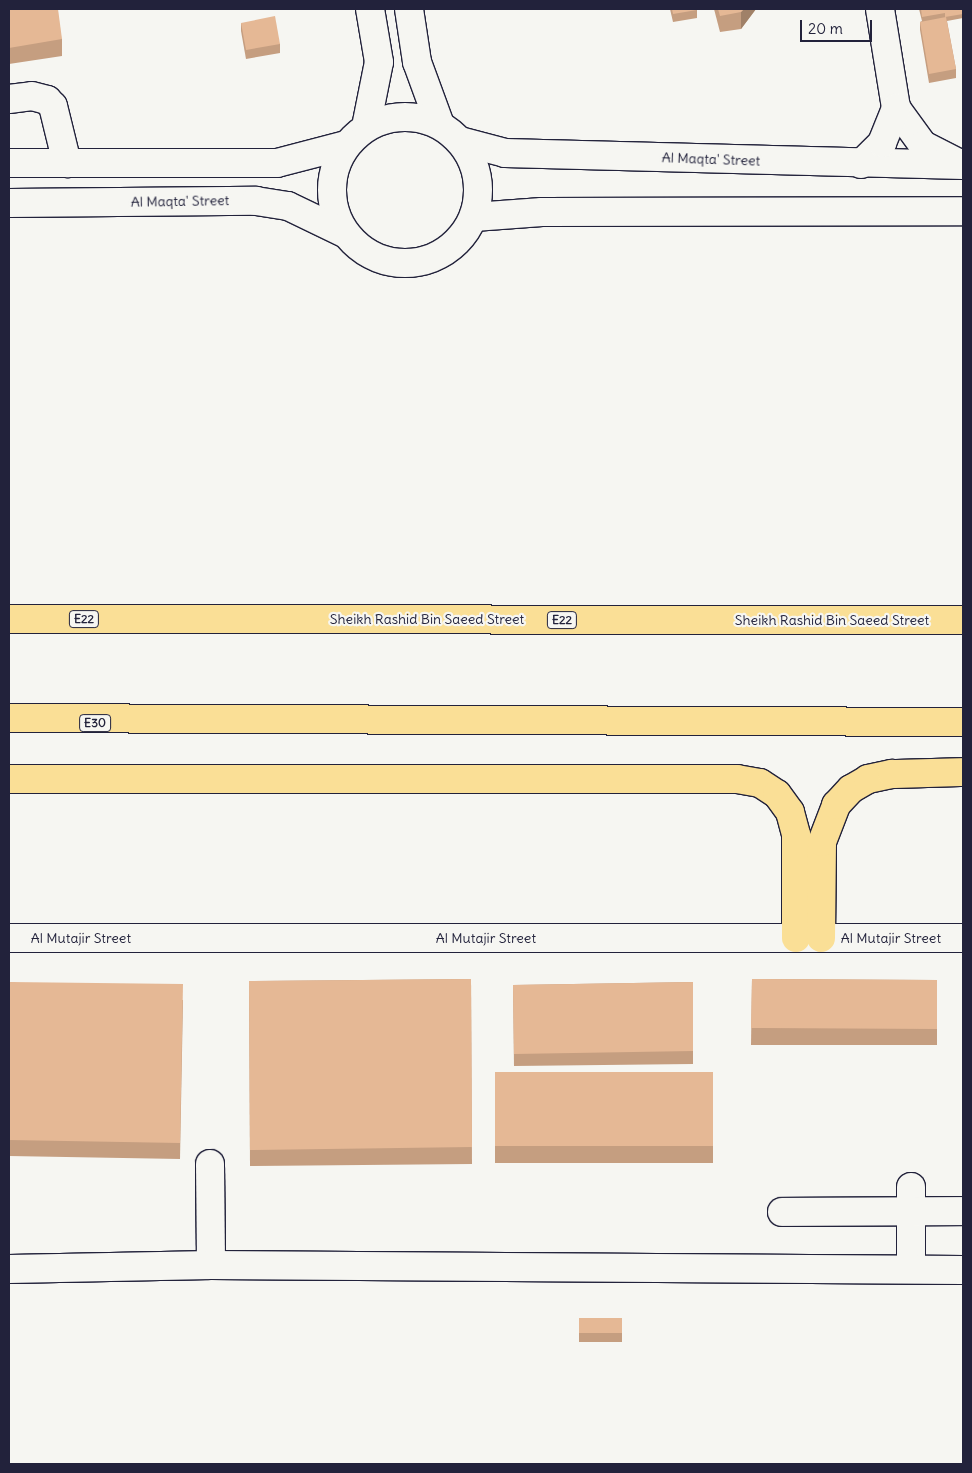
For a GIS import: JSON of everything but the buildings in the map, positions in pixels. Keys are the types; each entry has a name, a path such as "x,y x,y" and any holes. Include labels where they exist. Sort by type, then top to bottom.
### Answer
{"highway":[{"path":"9,612 160,619"},
{"name":"E22","path":"9,619 160,619"},
{"name":"Sheikh Rashid Bin Saeed Street","path":"160,619 963,620"},
{"path":"9,718 963,722"},
{"name":"E30","path":"9,728 180,718"},
{"path":"808,938 822,842 836,805 850,789 868,779 892,774 963,772"},
{"path":"9,779 737,779 760,783 777,794 790,812 796,835 808,938"}],"street":[{"path":"370,9 379,62 356,136 335,166 331,189 334,212 344,233 363,251 387,262 414,264 446,250 460,240 474,217 478,182 474,164 450,133 418,62 409,9"},
{"path":"880,9 896,108 923,145 962,165"},
{"path":"9,99 32,96 47,100 53,106 67,163"},
{"path":"861,164 882,144 896,108"},
{"path":"9,163 277,164 356,136 384,119 403,116 450,133"},
{"name":"Al Maqta' Street","path":"450,133 505,153 861,164 962,165"},
{"name":"Al Maqta' Street","path":"9,203 256,200 288,206 344,233"},
{"path":"474,217 542,212 963,211"},
{"name":"Al Mutajir Street","path":"9,938 963,938"},
{"path":"210,1164 212,1265"},
{"path":"911,1199 911,1269"},
{"path":"782,1212 911,1199 963,1211"},
{"path":"9,1269 212,1265 963,1270"}]}
